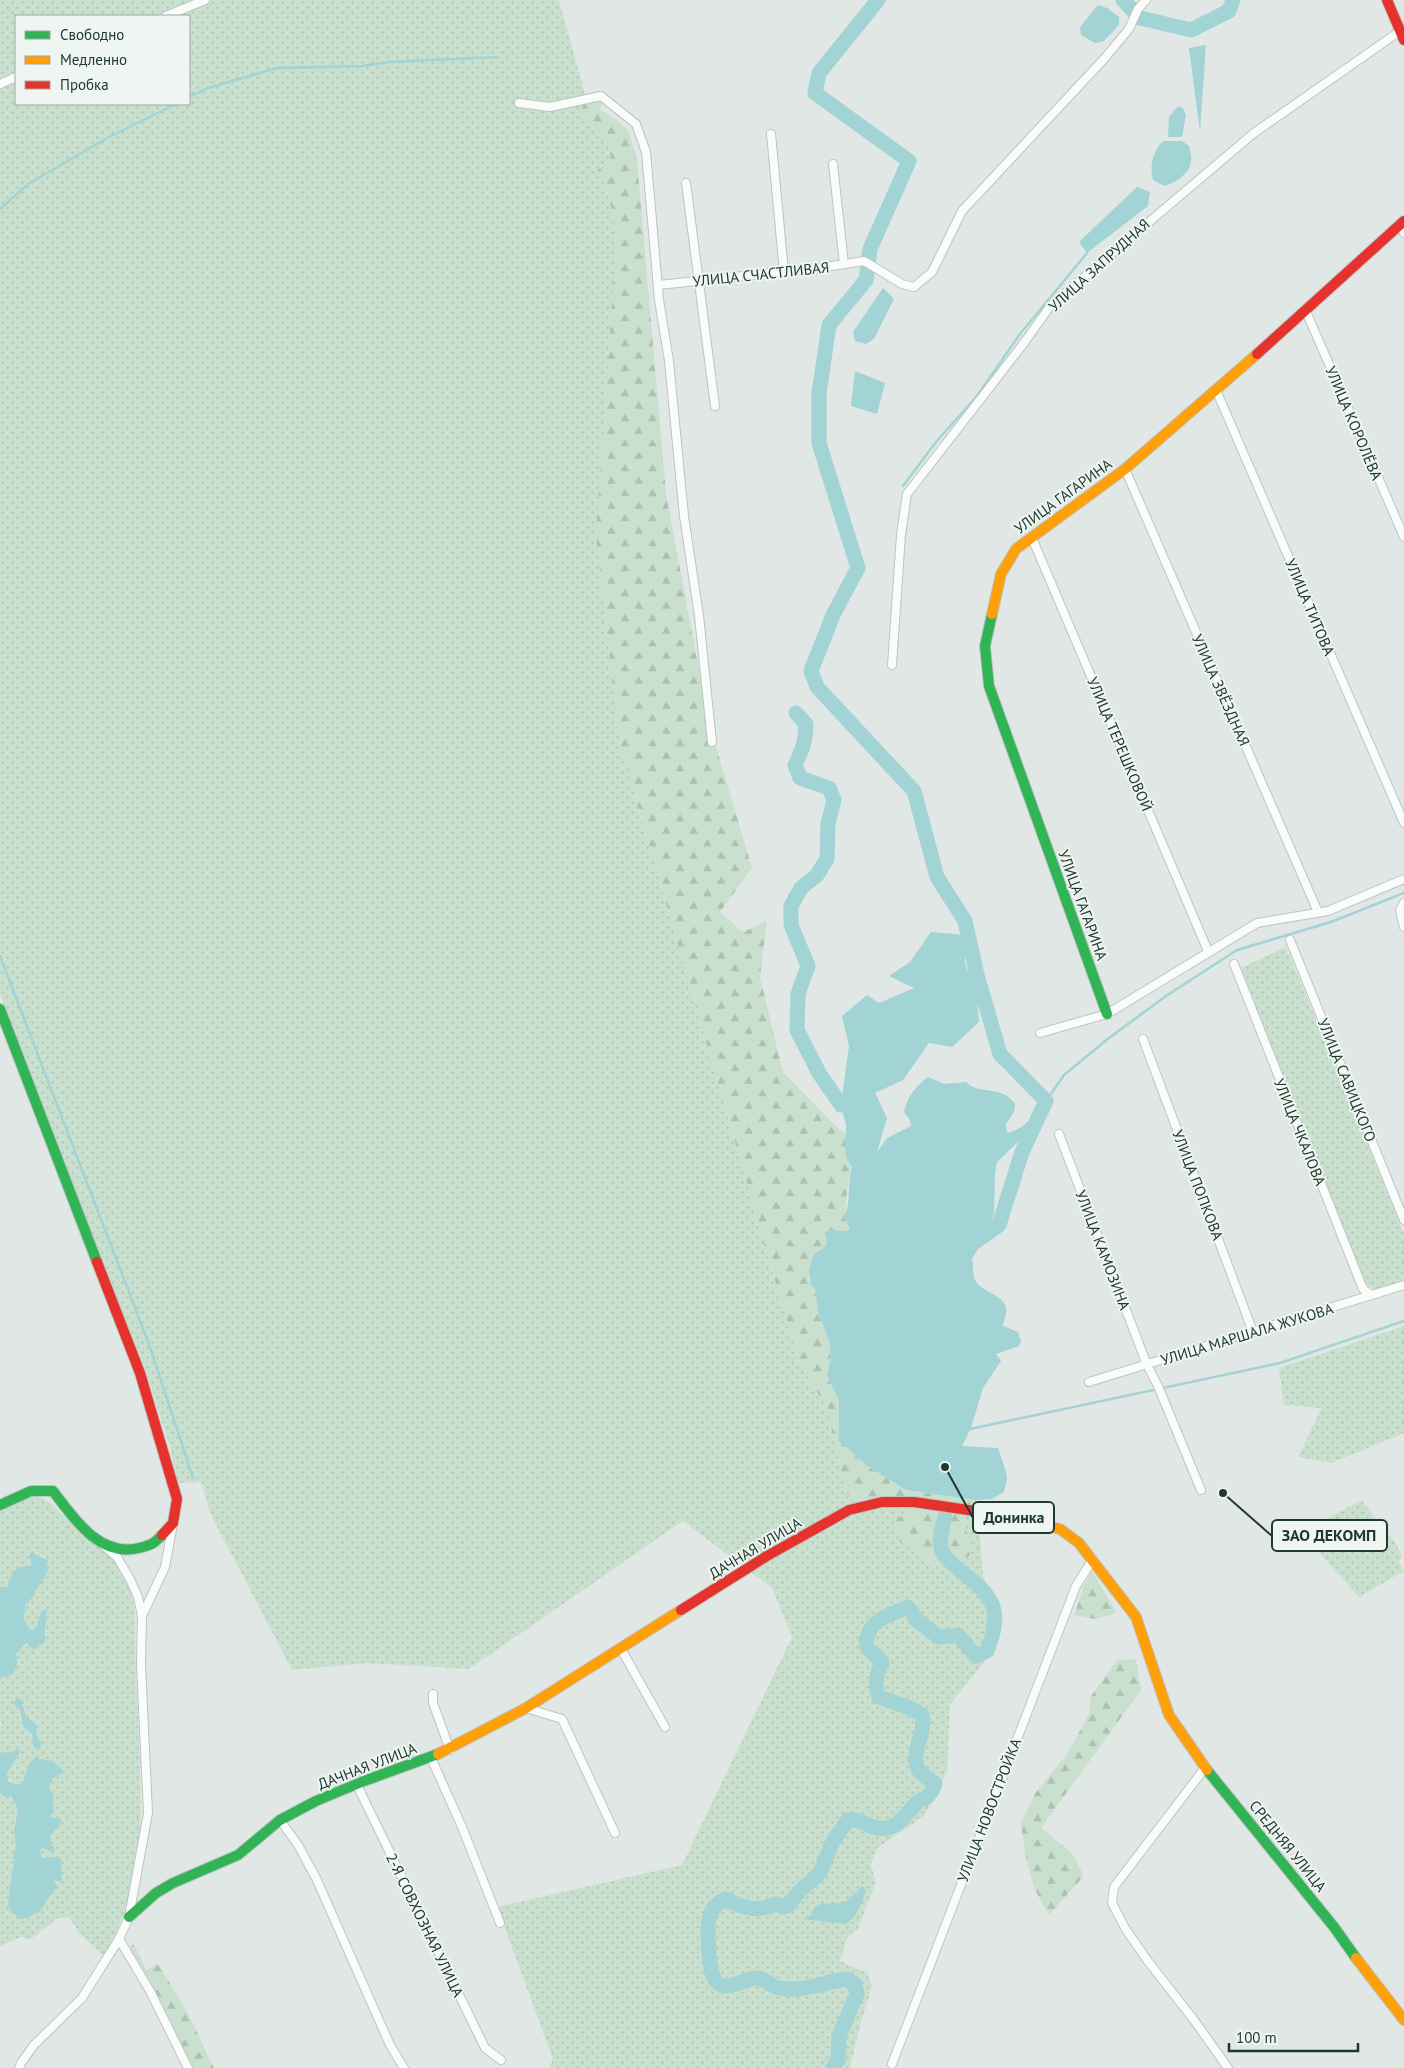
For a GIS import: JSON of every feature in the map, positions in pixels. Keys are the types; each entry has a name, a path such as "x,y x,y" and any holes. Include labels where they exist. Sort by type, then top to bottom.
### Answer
{"street":[{"path":"168,15 205,0"},
{"name":"УЛИЦА СЧАСТЛИВАЯ","path":"659,286 864,261 902,284 914,287 932,272 962,212 1068,100 1081,82 1104,59 1129,29 1138,9 1146,0"},
{"path":"1387,0 1402,36"},
{"name":"УЛИЦА ЗАПРУДНАЯ","path":"892,665 901,536 907,494 1024,344 1051,305 1254,133 1402,36"},
{"path":"0,84 15,77"},
{"path":"519,103 550,107 601,96 636,124 646,152 659,300 669,360 684,516 699,616 712,742"},
{"path":"770,134 784,272"},
{"path":"833,164 844,264"},
{"path":"686,183 714,406"},
{"name":"УЛИЦА ГАГАРИНА","path":"1107,1014 989,686 985,646 1001,574 1016,549 1125,469 1305,309 1403,226"},
{"name":"УЛИЦА КОРОЛЁВА","path":"1305,309 1404,538"},
{"name":"УЛИЦА ТИТОВА","path":"1216,390 1404,823"},
{"name":"УЛИЦА ЗВЁЗДНАЯ","path":"1125,469 1318,912"},
{"name":"УЛИЦА ТЕРЕШКОВОЙ","path":"1032,538 1208,951"},
{"path":"1040,1033 1107,1014 1257,923 1328,911 1404,879"},
{"path":"1404,903 1400,910 1404,927"},
{"name":"УЛИЦА САВИЦКОГО","path":"1290,940 1404,1220"},
{"name":"УЛИЦА ЧКАЛОВА","path":"1234,964 1363,1289 1372,1295"},
{"path":"0,1009 140,1373 177,1499 165,1567 142,1616"},
{"name":"УЛИЦА ПОПКОВА","path":"1143,1039 1253,1332"},
{"name":"УЛИЦА КАМОЗИНА","path":"1059,1134 1147,1365 1201,1490"},
{"name":"УЛИЦА МАРШАЛА ЖУКОВА","path":"1089,1382 1404,1285"},
{"path":"0,1505 29,1490 53,1491 77,1522 117,1557 130,1579 138,1598 142,1616 141,1665 148,1813 129,1917 119,1939 82,1998 34,2045 20,2063 20,2068"},
{"name":"ДАЧНАЯ УЛИЦА","path":"129,1917 156,1893 173,1883 238,1855 280,1820 316,1801 450,1750 526,1708 767,1556 849,1510 882,1502 914,1502 1018,1518 1060,1529 1079,1543 1093,1559"},
{"path":"98,1541 119,1549 134,1549 154,1544 173,1522"},
{"name":"СРЕДНЯЯ УЛИЦА","path":"1093,1559 1136,1618 1169,1715 1204,1768 1293,1874 1383,1995 1404,2020"},
{"name":"УЛИЦА НОВОСТРОЙКА","path":"892,2064 1076,1586 1093,1559"},
{"path":"621,1648 665,1727"},
{"path":"433,1694 433,1703 450,1750"},
{"path":"526,1708 562,1719 616,1833"},
{"path":"431,1758 462,1827 500,1923"},
{"path":"1204,1768 1114,1887 1112,1903 1125,1928 1147,1960 1194,2020 1228,2068"},
{"name":"2-Я СОВХОЗНАЯ УЛИЦА","path":"357,1785 485,2048 501,2060"},
{"path":"280,1820 298,1845 316,1878 385,2030 390,2045 404,2068"},
{"path":"119,1939 150,1991 188,2068"}],"green space":[{"path":"0,0 559,0 585,94 581,113 608,147 611,157 597,171 609,194 616,244 619,741 798,1360 827,1408 849,1500 905,1497 915,1508 900,1541 924,1559 949,1573 970,1555 968,1536 962,1512 979,1524 983,1575 1002,1624 991,1653 950,1705 947,1772 924,1816 877,1848 871,1865 876,1882 858,1929 848,1936 840,1961 867,1973 872,1986 850,2068 549,2068 553,2059 497,1907 682,1865 792,1637 772,1588 683,1521 469,1669 366,1663 292,1670 211,1515 201,1482 177,1483 171,1450 144,1365 73,1188 0,994"},
{"path":"585,94 603,102 600,109 618,121 629,132 637,160 666,494 709,723 752,868 720,912 743,932 767,921 760,977 783,1072 847,1135 847,1152 852,1166 846,1203 848,1231 829,1230 826,1238 827,1243 814,1254 809,1278 815,1288 818,1312 829,1340 831,1358 827,1375 839,1401 839,1441 866,1465 906,1490 976,1500 997,1510 912,1497 849,1500 827,1408 798,1360 619,741 596,535 616,244 609,194 597,171 611,157 608,147 581,113"},
{"path":"1286,947 1404,1234 1404,1282 1376,1290 1363,1283 1241,968"},
{"path":"1404,1326 1404,1433 1331,1463 1298,1457 1322,1408 1284,1405 1279,1368"},
{"path":"27,1497 43,1498 117,1563 131,1592 135,1613 141,1809 139,1838 136,1868 129,1897 119,1926 104,1956 81,1935 69,1917 58,1918 31,1939 21,1937 0,1946 0,1793 11,1796 18,1809 14,1830 16,1848 12,1858 15,1861 10,1885 10,1909 23,1919 54,1880 62,1882 40,1856 40,1849 50,1843 52,1833 60,1826 60,1819 49,1817 53,1796 49,1787 52,1779 58,1776 61,1768 47,1760 37,1759 28,1770 22,1784 15,1784 6,1777 18,1753 0,1753 0,1728 2,1723 0,1721 0,1678 5,1677 18,1662 16,1654 25,1643 37,1649 46,1640 46,1612 33,1630 30,1630 23,1615 26,1609 25,1606 32,1599 37,1585 39,1586 43,1580 48,1560 41,1555 32,1562 32,1565 18,1568 11,1577 7,1587 0,1587 0,1509","holes":["23,1703 26,1716 41,1743 33,1746 32,1734 26,1728 21,1716"]},
{"path":"1361,1500 1395,1542 1402,1556 1399,1562 1404,1571 1359,1597 1302,1533"},
{"path":"915,1508 933,1508 962,1512 968,1536 970,1555 949,1573 924,1559 900,1542 894,1524 899,1517"},
{"path":"1092,1571 1117,1613 1095,1619 1074,1615 1083,1588"},
{"path":"1136,1659 1141,1690 1041,1828 1072,1853 1084,1876 1049,1915 1034,1888 1026,1858 1021,1823 1036,1792 1068,1753 1089,1714 1091,1696 1117,1660"},
{"path":"134,1944 146,1970 158,1964 188,2013 214,2068 193,2068 161,2006 127,1949"}],"water":[{"path":"1098,5 1107,8 1119,17 1119,25 1104,41 1095,43 1081,35 1080,27"},
{"path":"1206,45 1200,132 1189,48"},
{"path":"1178,106 1183,108 1186,115 1182,137 1168,137 1169,117"},
{"path":"1163,141 1182,141 1189,146 1191,158 1190,166 1185,174 1164,186 1153,180 1151,169 1154,154"},
{"path":"1137,187 1150,192 1148,206 1087,253 1079,242"},
{"path":"883,288 894,299 874,339 866,344 855,341 853,332"},
{"path":"855,371 885,383 877,414 851,406"},
{"path":"931,932 965,935 965,964 976,989 979,1022 952,1047 929,1043 903,1080 875,1093 887,1118 877,1152 887,1138 911,1126 910,1120 904,1112 907,1101 928,1077 944,1084 966,1082 971,1086 998,1092 1010,1098 1015,1104 1014,1112 1006,1124 1007,1133 1024,1125 1046,1101 1029,1131 997,1162 994,1214 989,1230 972,1259 975,1280 978,1285 1003,1302 1006,1307 1006,1314 1003,1326 1018,1332 1021,1341 1019,1346 996,1354 1001,1361 983,1388 971,1428 962,1446 998,1448 1007,1479 1004,1492 992,1499 976,1500 906,1490 866,1465 839,1441 839,1401 827,1375 831,1358 829,1340 818,1312 815,1288 811,1286 809,1269 814,1254 827,1243 825,1232 829,1230 848,1231 849,1227 844,1218 848,1207 852,1167 847,1159 845,1148 846,1125 841,1105 849,1046 842,1016 867,995 879,1003 914,988 889,976 910,962"},
{"path":"32,1553 48,1560 48,1570 39,1586 37,1586 34,1596 25,1606 26,1609 23,1616 30,1630 33,1630 37,1625 41,1612 47,1609 46,1640 34,1650 26,1643 24,1644 16,1654 17,1667 13,1673 0,1678 0,1587 7,1587 17,1569 32,1565 29,1555"},
{"path":"16,1699 21,1699 26,1716 37,1726 36,1734 41,1743 40,1749 37,1750 33,1746 32,1734 23,1726 20,1709 17,1708 14,1702"},
{"path":"18,1749 20,1751 7,1774 8,1781 22,1784 29,1765 35,1757 45,1759 59,1766 64,1772 52,1779 49,1787 53,1796 54,1812 49,1817 61,1819 60,1826 54,1831 50,1839 55,1849 52,1852 43,1848 40,1850 42,1858 57,1857 61,1859 62,1882 54,1880 57,1886 39,1912 22,1919 12,1912 8,1905 15,1861 12,1858 16,1848 14,1830 18,1809 11,1796 6,1797 0,1793 0,1753 13,1752"},
{"path":"863,1886 866,1891 861,1905 846,1924 803,1919 811,1915 815,1907 821,1904 842,1903 848,1900"}],"waterway":[{"path":"878,0 819,73 815,93 909,161 870,249 866,280 829,325 819,393 819,443 858,568 833,615 811,671 817,687 914,791 937,877 965,921 977,975 1000,1054 1046,1101 1022,1152 999,1225 969,1246"},
{"path":"1123,0 1140,18 1191,30 1229,11 1233,0"},
{"path":"190,97 208,88 277,68 362,66 390,62 497,57"},
{"path":"0,209 28,184 109,137 174,105"},
{"path":"903,486 936,442 977,396 1020,334 1087,253"},
{"path":"796,713 806,724 803,745 795,765 800,778 829,788 834,800 828,824 827,859 817,875 801,888 791,906 791,925 808,966 798,994 797,1030 819,1073 841,1105 859,1103"},
{"path":"1046,1101 1064,1075 1109,1038 1166,996 1237,950 1331,922 1404,893"},
{"path":"0,956 150,1347 193,1478"},
{"path":"970,1429 1280,1363 1404,1321"},
{"path":"833,2068 838,2060 839,2036 857,1994 855,1984 846,1979 803,1988 785,1989 756,1978 722,1986 715,1979 711,1969 708,1922 714,1908 726,1899 739,1905 757,1909 776,1904 783,1907 787,1906 820,1873 833,1841 848,1820 858,1821 878,1828 891,1827 897,1824 914,1805 926,1798 931,1792 935,1784 920,1772 916,1758 923,1722 922,1715 910,1708 879,1697 876,1680 882,1663 869,1650 866,1642 871,1629 879,1620 907,1607 915,1619 939,1637 958,1635 976,1656 987,1651 994,1626 995,1616 993,1607 983,1590 951,1563 942,1551 940,1538 945,1517"}],"traffic: fast":[{"path":"992,614 985,646 989,686 1107,1014"},
{"path":"0,1009 97,1262"},
{"path":"0,1505 31,1491 53,1491 78,1523 99,1541 112,1547 125,1549 139,1548 151,1544 162,1535"},
{"path":"129,1917 156,1893 173,1883 238,1855 280,1820 316,1801 438,1754"},
{"path":"1207,1770 1334,1927 1356,1958"}],"traffic: slow":[{"path":"992,614 1001,574 1016,549 1125,469 1257,354"},
{"path":"1002,1515 1060,1529 1079,1543 1136,1617 1169,1715 1207,1770"},
{"path":"438,1754 526,1708 681,1610"},
{"path":"1356,1958 1404,2020"}],"traffic: jam":[{"path":"1387,0 1404,40"},
{"path":"1257,354 1404,221"},
{"path":"97,1262 140,1373 177,1499 173,1523 162,1535"},
{"path":"681,1610 767,1556 849,1510 882,1502 914,1502 1002,1515"}],"place":[{"name":"Донинка","path":"945,1467"},
{"name":"ЗАО ДЕКОМП","path":"1223,1493"}]}
